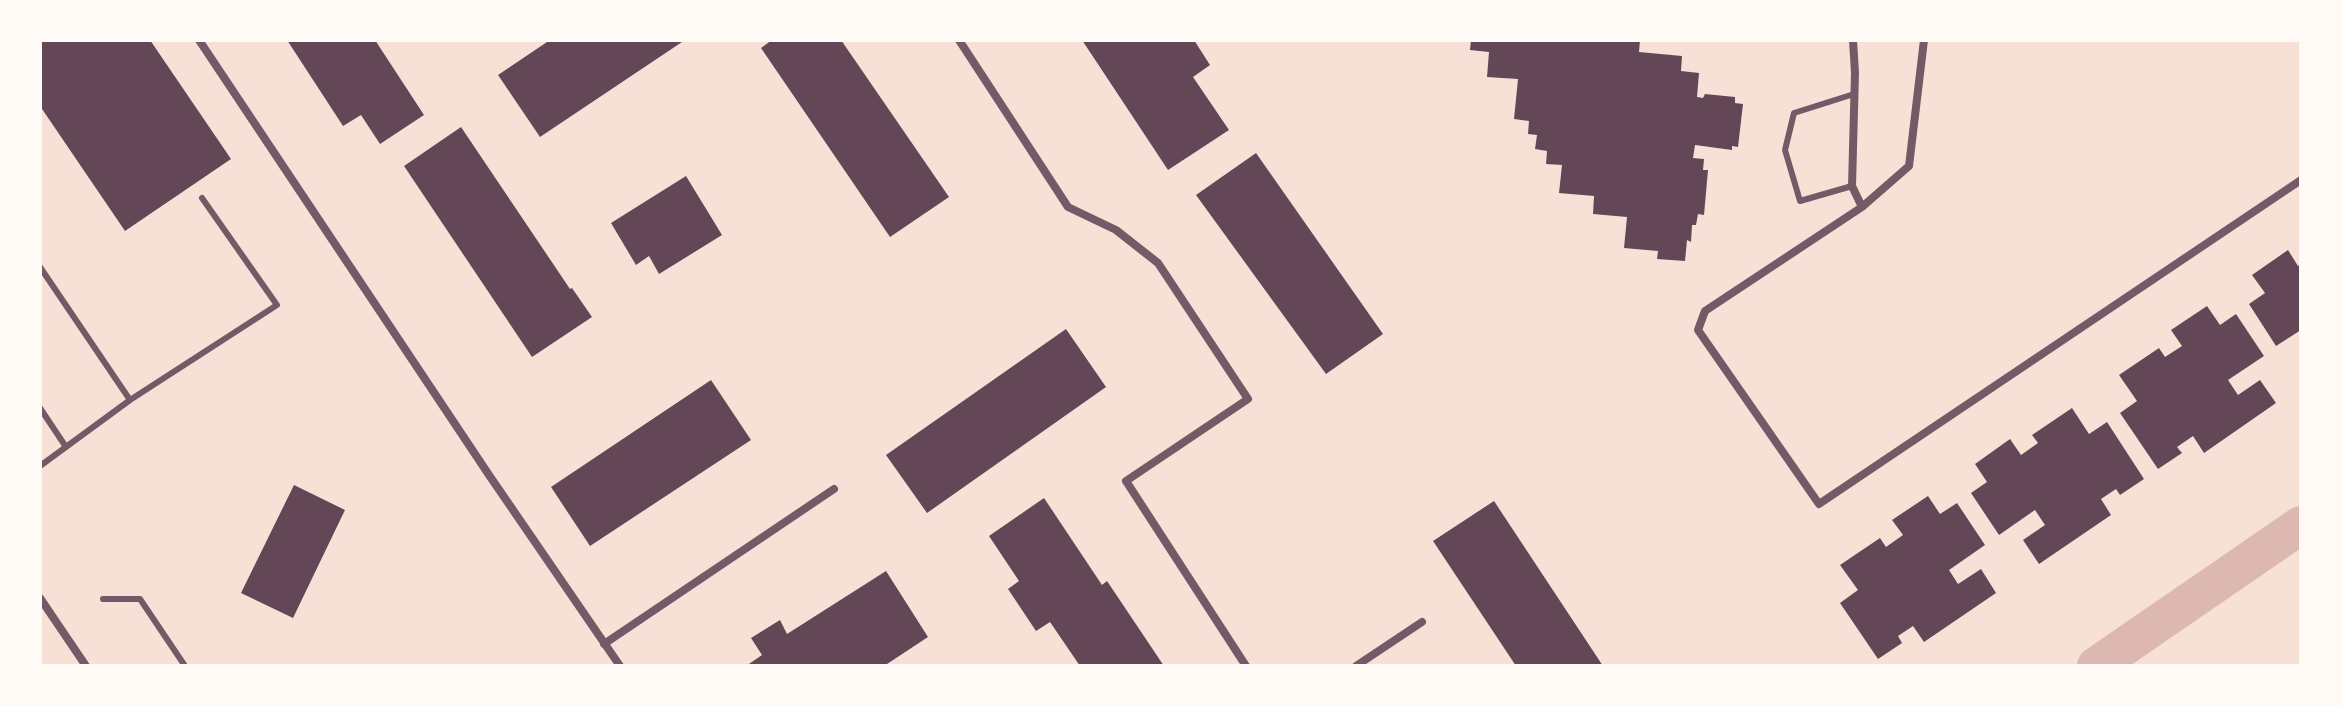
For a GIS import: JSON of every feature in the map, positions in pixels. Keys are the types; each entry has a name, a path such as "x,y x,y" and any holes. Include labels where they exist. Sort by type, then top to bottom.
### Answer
{"street":[{"path":"199,40 620,666"},
{"path":"959,40 1068,207 1116,230 1158,263 1248,399 1126,481 1246,666"},
{"path":"1853,40 1852,186 1862,207"},
{"path":"1924,40 1909,166 1862,207 1705,311 1698,330 1819,504 2301,180"},
{"path":"604,644 834,489"},
{"path":"40,598 86,666"},
{"path":"1356,666 1422,622"}],"lane":[{"path":"1852,186 1800,201 1785,150 1794,113 1854,94"},
{"path":"40,466 130,400 277,305 202,198"},
{"path":"40,267 130,400"},
{"path":"40,408 66,447"},
{"path":"103,599 140,599 185,666"}],"building":[{"path":"40,40 150,40 231,159 125,231 40,106"},
{"path":"287,40 375,40 424,115 380,144 361,115 343,126"},
{"path":"550,40 685,40 540,137 498,75"},
{"path":"772,40 841,40 949,197 890,237 761,48"},
{"path":"1082,40 1194,40 1210,65 1193,77 1229,130 1168,170"},
{"path":"1471,40 1640,40 1639,52 1682,56 1681,71 1699,73 1697,97 1703,98 1705,94 1735,97 1735,103 1743,104 1738,147 1732,146 1732,150 1695,145 1693,158 1704,159 1703,170 1708,170 1704,215 1698,214 1696,225 1692,225 1685,261 1657,259 1658,251 1624,248 1627,217 1593,214 1594,196 1559,193 1562,165 1546,164 1547,151 1535,149 1537,135 1528,134 1529,121 1514,119 1518,79 1487,77 1489,52 1470,50"},
{"path":"461,127 592,317 532,357 404,166"},
{"path":"1256,153 1383,334 1326,374 1196,195"},
{"path":"686,176 722,235 659,274 649,256 636,265 611,223"},
{"path":"2288,250 2298,266 2301,264 2301,330 2276,346 2249,304 2265,293 2252,275"},
{"path":"2207,306 2220,325 2236,314 2264,356 2228,380 2238,395 2260,380 2276,403 2204,453 2193,436 2177,447 2182,453 2158,469 2120,413 2137,401 2119,375 2159,348 2165,357 2182,346 2171,330"},
{"path":"1066,329 1106,387 927,513 886,455"},
{"path":"711,380 751,440 590,546 551,487"},
{"path":"2072,408 2089,434 2107,422 2144,479 2120,495 2116,489 2101,499 2111,515 2039,564 2023,540 2045,525 2035,510 1999,535 1971,493 1987,482 1975,464 2010,439 2021,455 2038,443 2032,435"},
{"path":"294,485 345,510 293,618 241,593"},
{"path":"1928,496 1940,514 1957,503 1985,545 1949,570 1958,584 1981,569 1996,593 1924,642 1913,626 1898,636 1902,643 1878,659 1840,603 1858,590 1840,565 1880,538 1886,547 1903,535 1892,520"},
{"path":"1044,498 1102,585 1107,581 1164,666 1080,666 1050,622 1036,631 1008,589 1019,581 989,536"},
{"path":"1494,501 1603,666 1516,666 1433,541"},
{"path":"886,571 928,637 884,666 746,666 762,655 751,638 780,620 787,634"}],"waterway":[{"path":"2096,666 2301,525"}]}
